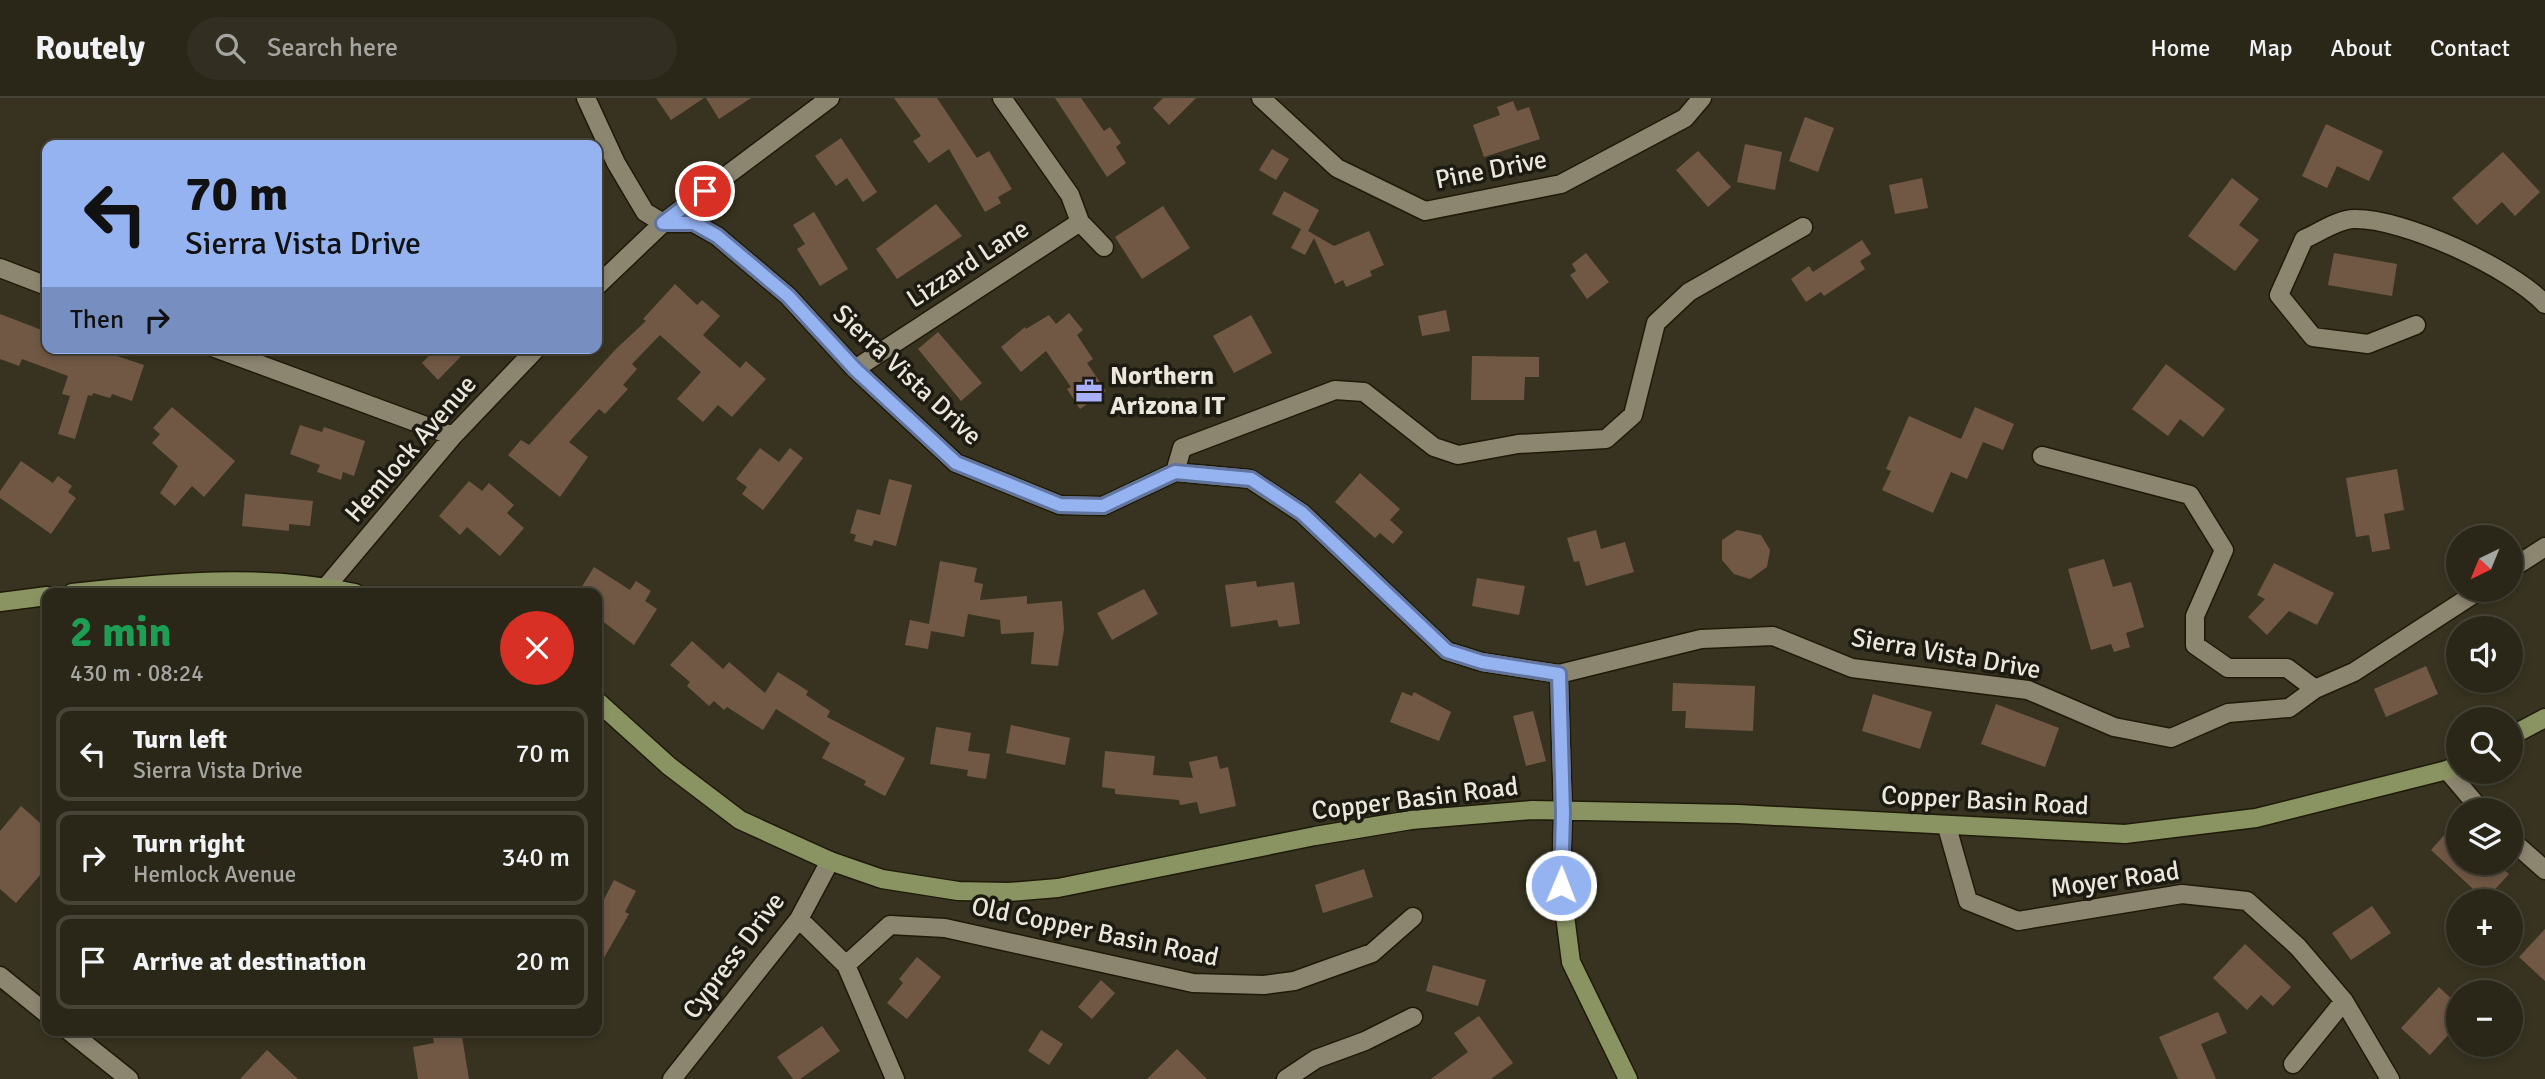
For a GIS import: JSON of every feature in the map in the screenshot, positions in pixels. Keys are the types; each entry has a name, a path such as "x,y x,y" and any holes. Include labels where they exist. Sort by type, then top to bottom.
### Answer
{"street":[{"path":"586,98 616,163 645,212 663,223"},
{"path":"602,281 663,223 830,98"},
{"path":"1002,98 1070,195 1080,222 1104,247"},
{"name":"Pine Drive","path":"1261,98 1337,168 1425,211 1561,184 1685,118 1702,98"},
{"path":"2416,325 2368,345 2313,337 2278,295 2304,239 2352,218 2391,225 2461,250 2532,290 2545,304"},
{"name":"Lizzard Lane","path":"855,369 1080,222"},
{"name":"Sierra Vista Drive","path":"663,223 694,223 717,236 788,296 855,369 956,463 1060,505 1103,506 1175,472 1251,479 1302,513 1447,651 1482,662 1559,674 1700,639 1773,636 1852,668 2028,690 2114,727 2171,738 2228,713 2289,708 2315,689 2354,672 2462,602"},
{"path":"1175,472 1182,448 1335,390 1364,392 1434,447 1458,455 1518,444 1606,439 1633,415 1656,323 1689,292 1803,227"},
{"path":"0,268 42,284"},
{"path":"231,354 453,436"},
{"name":"Hemlock Avenue","path":"326,587 453,436 531,354"},
{"path":"2042,456 2190,495 2224,550 2195,616 2195,645 2228,668 2287,668 2315,689"},
{"path":"2524,561 2545,547"},
{"path":"112,588 161,582 246,580 331,588"},
{"path":"0,602 42,597"},
{"path":"1559,674 1563,813 1561,885 1571,962 1628,1079"},
{"name":"Copper Basin Road","path":"602,705 670,766 740,820 830,861 881,879 926,887 1034,891 1411,820 1532,810 1563,813 1738,814 1947,827 2124,834 2256,818 2446,769"},
{"path":"2523,730 2545,718"},
{"name":"Moyer Road","path":"1947,827 1968,901 2018,922 2182,894 2247,901 2298,947 2344,1001 2390,1079"},
{"path":"2523,851 2545,870"},
{"name":"Cypress Drive","path":"672,1079 799,919 830,861"},
{"name":"Old Copper Basin Road","path":"846,965 890,925 945,928 1193,983 1264,985 1294,981 1372,953 1413,917"},
{"path":"799,919 846,965 895,1079"},
{"path":"0,976 42,1010"},
{"path":"2293,1064 2344,1001"},
{"path":"1286,1079 1316,1059 1365,1041 1413,1017"},
{"path":"75,1036 129,1079"}],"building":[{"path":"656,98 704,98 671,120"},
{"path":"706,98 751,98 719,119"},
{"path":"894,98 937,98 977,158 989,151 1012,189 998,197 1001,203 985,212 949,149 929,163 913,141 921,136"},
{"path":"1055,98 1081,98 1104,131 1110,127 1121,143 1116,147 1126,163 1107,177"},
{"path":"1163,98 1196,98 1169,125 1153,108"},
{"path":"1513,101 1517,111 1529,107 1540,139 1484,157 1473,125 1500,115 1497,107"},
{"path":"1805,117 1834,128 1818,172 1789,161"},
{"path":"2326,124 2383,151 2369,181 2337,166 2327,188 2302,176"},
{"path":"841,138 877,192 863,202 847,178 836,186 815,156"},
{"path":"1745,144 1782,152 1775,190 1737,182"},
{"path":"1272,149 1289,159 1276,180 1259,170"},
{"path":"1698,151 1731,187 1708,207 1676,170"},
{"path":"2503,152 2540,192 2515,216 2502,202 2477,225 2452,198"},
{"path":"1922,178 1928,208 1895,214 1889,185"},
{"path":"2232,178 2259,199 2239,225 2259,240 2235,271 2188,236"},
{"path":"1284,191 1319,210 1308,231 1334,246 1369,231 1384,265 1370,271 1372,276 1346,287 1343,280 1335,284 1314,238 1305,255 1291,248 1301,229 1272,214"},
{"path":"936,204 962,236 897,279 876,249"},
{"path":"1163,206 1190,248 1142,279 1115,237"},
{"path":"814,212 848,269 820,286 797,249 805,244 793,225"},
{"path":"1862,240 1871,254 1860,261 1865,269 1824,296 1821,292 1806,302 1791,279 1809,266 1813,272"},
{"path":"1586,253 1609,282 1587,299 1570,275 1576,271 1572,264"},
{"path":"2334,253 2397,264 2392,296 2328,285"},
{"path":"675,284 697,305 702,300 720,316 703,335 740,368 746,361 766,379 732,417 718,405 703,422 677,399 701,372 660,335 632,364 637,369 623,385 628,389 605,414 599,409 569,442 588,457 560,497 508,455 521,440 529,445 616,349 646,321 643,319"},
{"path":"1446,310 1450,331 1422,336 1418,316"},
{"path":"1069,313 1083,330 1077,335 1093,359 1087,363 1106,391 1080,409 1067,389 1071,387 1046,351 1021,372 1001,347 1025,327 1026,329 1049,315 1056,324"},
{"path":"0,314 42,330 42,354 111,354 144,365 132,401 112,394 110,398 93,393 92,396 88,395 75,439 58,434 70,396 62,394 68,376 22,359 19,366 0,359"},
{"path":"1251,315 1272,353 1234,373 1213,336"},
{"path":"938,332 982,383 961,401 918,349"},
{"path":"430,354 463,354 438,380 422,363"},
{"path":"1472,356 1539,357 1539,377 1525,377 1524,400 1471,400"},
{"path":"2166,364 2225,409 2203,437 2180,419 2168,436 2132,409"},
{"path":"172,407 235,461 204,497 192,486 175,506 160,493 178,466 152,443 160,434 153,428"},
{"path":"1975,407 2014,424 2003,450 1983,442 1967,479 1951,472 1933,513 1882,490 1891,471 1886,469 1909,416 1961,439"},
{"path":"300,425 322,432 324,427 365,441 354,476 343,472 341,480 317,472 320,465 290,454"},
{"path":"760,448 779,462 790,448 803,458 763,510 742,494 747,487 736,479"},
{"path":"21,461 53,483 58,476 72,486 68,492 76,498 51,534 0,498 0,491"},
{"path":"2397,469 2404,510 2384,514 2390,549 2372,552 2369,535 2356,537 2346,478"},
{"path":"1360,473 1400,509 1390,520 1403,532 1393,544 1380,533 1375,538 1335,502"},
{"path":"889,479 912,485 896,546 874,540 872,546 854,541 856,535 850,533 857,509 880,515"},
{"path":"469,481 482,491 489,483 514,505 507,513 524,528 500,556 467,527 460,535 439,516"},
{"path":"245,494 313,501 310,526 289,524 289,531 242,526"},
{"path":"1596,530 1601,549 1625,542 1634,572 1586,586 1579,561 1574,562 1567,538"},
{"path":"1737,530 1761,535 1770,550 1767,567 1750,579 1734,574 1722,560 1722,540"},
{"path":"2104,559 2113,587 2131,582 2144,627 2126,633 2130,647 2114,652 2111,644 2091,650 2068,569"},
{"path":"940,561 977,568 974,582 983,584 980,600 1027,596 1027,604 1062,601 1064,629 1058,666 1031,664 1034,632 1001,634 1000,620 968,614 964,637 931,631 928,649 905,645 910,620 929,624"},
{"path":"2274,563 2334,593 2317,625 2289,611 2267,635 2248,617 2265,599 2257,595"},
{"path":"594,567 630,590 636,581 651,591 645,601 657,609 634,645 602,621 602,588 581,588"},
{"path":"1477,578 1525,586 1519,615 1472,606"},
{"path":"1256,581 1257,587 1294,582 1300,624 1279,627 1277,620 1231,627 1225,585"},
{"path":"1144,589 1158,614 1112,640 1097,613"},
{"path":"692,641 723,669 729,662 765,693 778,672 808,691 806,695 830,711 827,717 905,758 885,796 864,785 866,781 822,758 830,743 776,709 763,730 727,707 724,710 714,701 709,706 687,686 690,682 670,665"},
{"path":"2426,666 2438,694 2386,717 2374,689"},
{"path":"1673,683 1755,686 1753,731 1685,728 1686,711 1672,711"},
{"path":"1402,692 1412,696 1414,692 1451,712 1439,741 1390,722"},
{"path":"1873,694 1932,712 1920,749 1862,731"},
{"path":"1996,704 2059,728 2045,767 1981,744"},
{"path":"1533,711 1546,761 1526,766 1513,716"},
{"path":"1011,725 1070,738 1065,765 1006,753"},
{"path":"936,727 971,733 968,751 990,754 986,779 967,776 968,770 930,764"},
{"path":"1105,751 1155,756 1153,775 1193,778 1189,762 1217,756 1220,769 1228,767 1236,806 1200,814 1197,802 1180,805 1179,800 1115,794 1115,789 1102,787"},
{"path":"21,806 42,825 42,873 16,903 0,889 0,831"},
{"path":"2446,833 2446,864 2431,850"},
{"path":"1364,869 1373,897 1323,913 1315,885"},
{"path":"2458,875 2508,875 2495,889 2473,889"},
{"path":"614,880 636,891 625,912 629,914 602,961 602,903"},
{"path":"2372,906 2391,933 2351,960 2332,933"},
{"path":"2545,929 2545,981 2523,961 2523,953"},
{"path":"2245,944 2291,987 2273,1006 2261,995 2247,1010 2213,978"},
{"path":"917,957 941,977 907,1019 887,1003 903,983 899,979"},
{"path":"1433,965 1486,980 1478,1006 1426,991"},
{"path":"1101,980 1115,993 1092,1019 1078,1007"},
{"path":"2439,987 2446,994 2446,1037 2430,1055 2401,1028"},
{"path":"2218,1012 2227,1033 2201,1044 2216,1079 2178,1079 2159,1037"},
{"path":"1479,1016 1513,1063 1491,1079 1431,1079 1468,1052 1454,1033"},
{"path":"822,1026 840,1051 800,1079 793,1079 777,1057"},
{"path":"1041,1030 1063,1044 1049,1065 1028,1051"},
{"path":"433,1036 462,1036 469,1079 418,1079 413,1047 434,1043"},
{"path":"1177,1049 1207,1079 1147,1079"},
{"path":"267,1050 298,1079 240,1079"}],"place":[{"name":"Northern Arizona IT","path":"1089,391"}],"route":[{"path":"705,191 663,223 694,223 717,236 788,296 855,369 956,463 1060,505 1103,506 1175,472 1251,479 1302,513 1447,651 1482,662 1559,674 1563,813 1561,885"}]}
